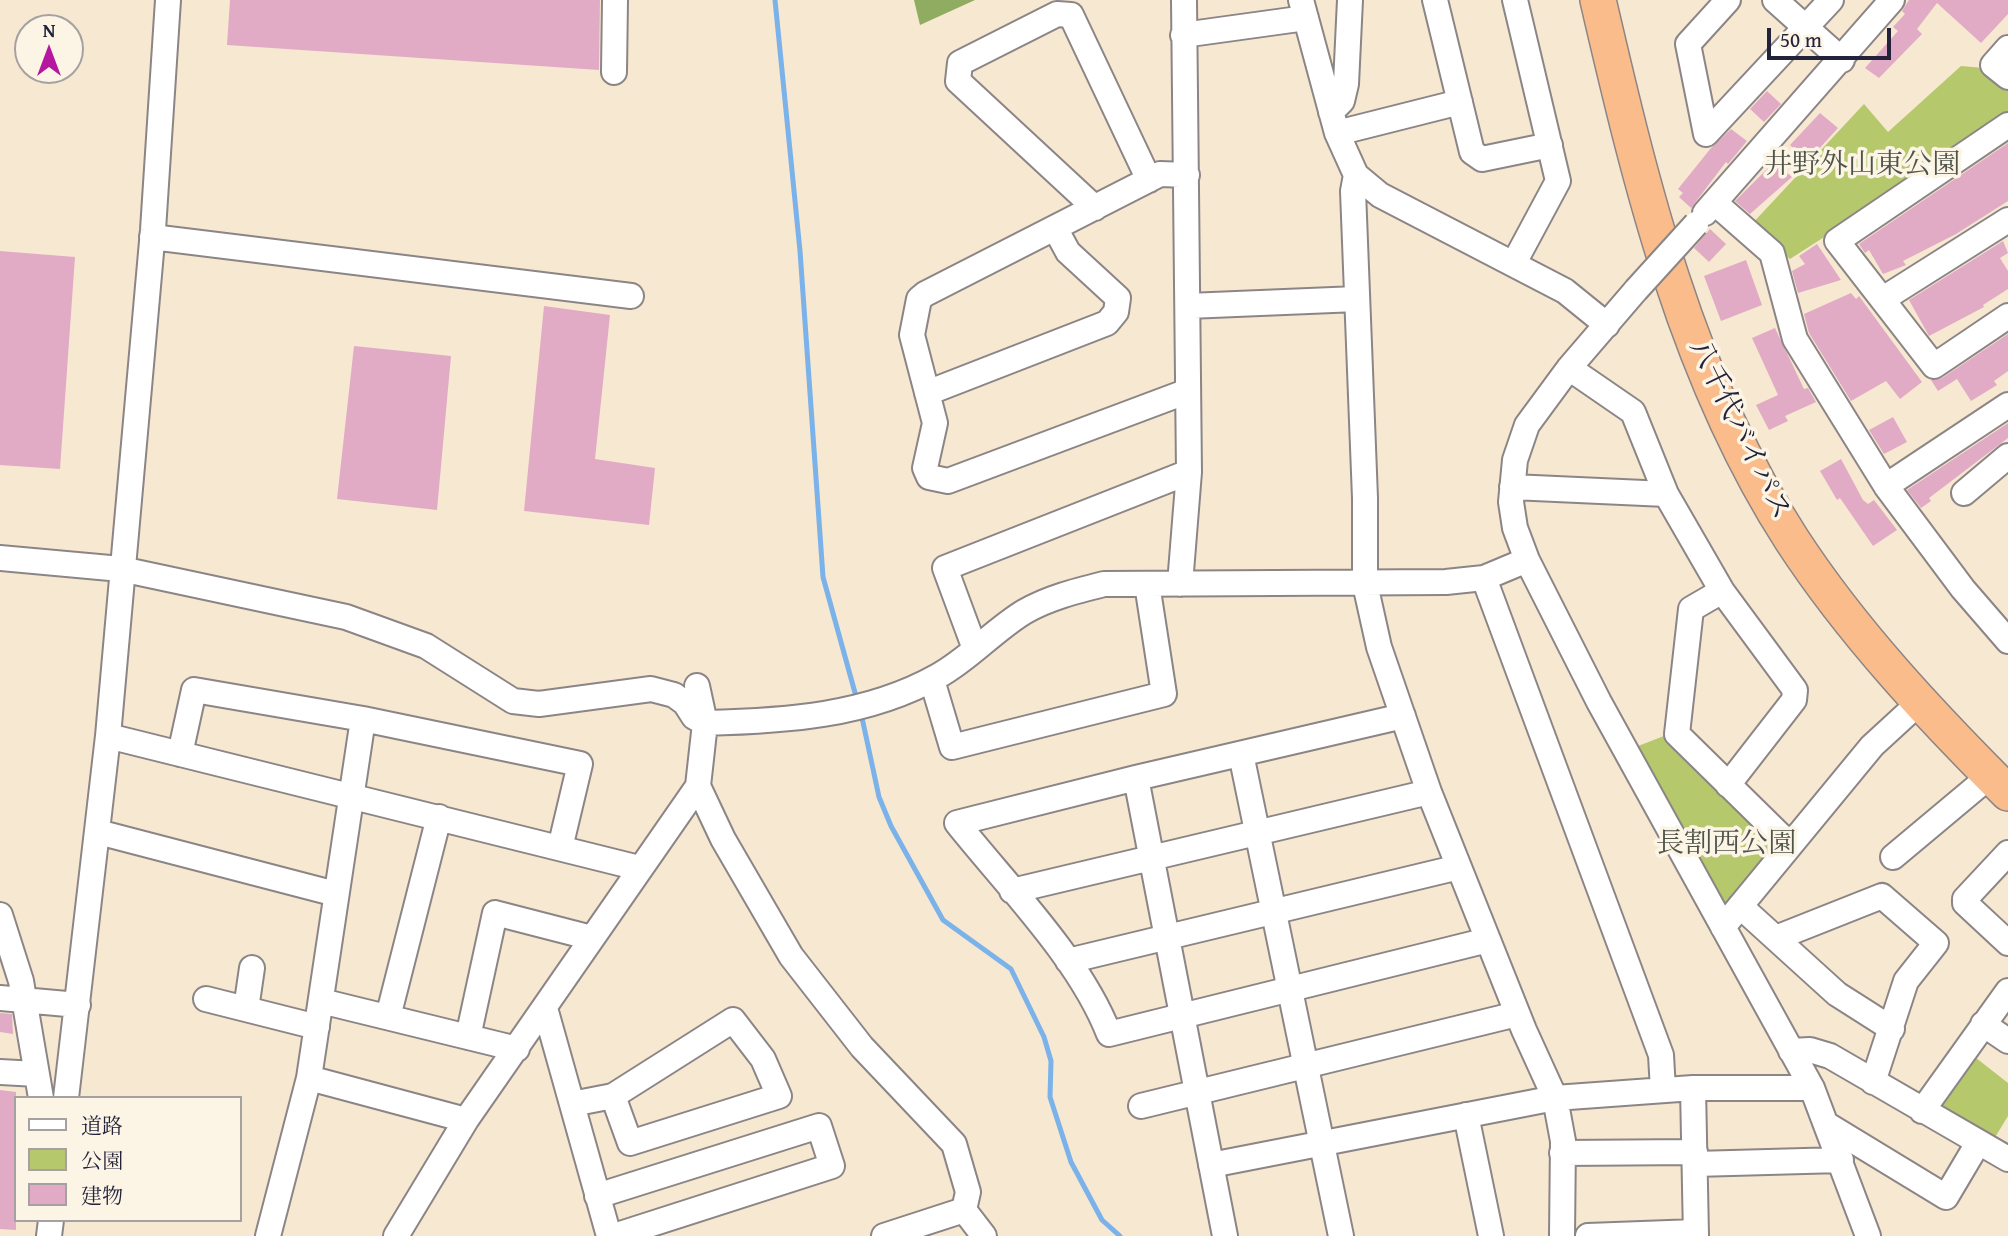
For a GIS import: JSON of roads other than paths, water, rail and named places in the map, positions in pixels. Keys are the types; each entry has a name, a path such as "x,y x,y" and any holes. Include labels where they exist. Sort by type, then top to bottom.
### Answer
{"highway":[{"name":"八千代バイパス","path":"1598,0 1632,149 1674,287 1725,412 1791,538 1839,606 1999,784"}],"street":[{"path":"66,1096 108,736 152,237 167,0"},
{"path":"614,72 615,0"},
{"path":"1180,584 1189,472 1184,0"},
{"path":"1334,122 1346,84 1350,0"},
{"path":"1434,0 1472,152 1482,159 1550,145"},
{"path":"1514,263 1558,181 1515,0"},
{"path":"1728,0 1688,44 1706,134 1831,0"},
{"path":"1775,0 1842,60"},
{"path":"1869,1236 1812,1088 1599,702 1527,560 1516,528 1512,488 1515,460 1527,425 1569,368 1892,0"},
{"path":"1183,35 1303,9 1322,86 1356,175 1380,195 1565,291 1607,325"},
{"path":"1095,208 958,81 960,63 1057,13 1071,15 1149,180"},
{"path":"2008,48 1993,65 2008,77"},
{"path":"1334,122 1461,102"},
{"path":"2008,125 1838,241 1934,366 2008,316"},
{"path":"1187,175 1160,174 919,299 912,335 935,423 925,468 929,477 936,481 948,481 1188,391"},
{"path":"1356,175 1353,191 1365,584 1379,647 1429,792 1517,1014 1555,1098 1562,1153 1562,1236"},
{"path":"1714,203 1772,253 1795,339 1886,486 1963,589 2008,641"},
{"path":"1883,299 2008,220"},
{"path":"927,393 1107,323 1116,312 1118,298 1068,252 1055,229"},
{"path":"152,237 631,296"},
{"path":"1188,306 1357,299"},
{"path":"1569,368 1633,412 1667,494 1722,591 1796,695 1728,785"},
{"path":"1886,486 2008,405"},
{"path":"1964,493 2008,456"},
{"path":"975,649 945,568 1189,472"},
{"path":"1512,488 1667,494"},
{"path":"0,558 121,569 346,617 426,646 513,701 539,704 651,690 674,695 685,703 694,717 705,723 840,712 880,703 932,680 1024,612 1064,594 1104,584 1365,584 1485,578 1527,560"},
{"path":"1485,578 1661,1055 1663,1090"},
{"path":"932,680 952,747 1164,694 1147,584"},
{"path":"1722,591 1691,609 1677,734 1789,844"},
{"path":"396,1236 466,1120 698,786 705,723 697,686"},
{"path":"180,754 194,690 363,719 580,764 560,848"},
{"path":"1723,927 1872,746 1922,701"},
{"path":"1403,716 957,823 1068,961 1100,1011 1109,1034 1488,940"},
{"path":"268,1236 309,1078 363,719"},
{"path":"108,736 351,794 639,868"},
{"path":"1241,754 1341,1236"},
{"path":"1136,778 1225,1236"},
{"path":"1893,857 1999,784"},
{"path":"698,786 723,839 792,956 862,1047 954,1144 968,1192 964,1210"},
{"path":"1012,891 1429,792"},
{"path":"388,1017 439,817"},
{"path":"98,832 336,894"},
{"path":"2008,853 1965,903 2008,943"},
{"path":"1068,961 1459,867"},
{"path":"1776,938 1882,896 1936,943 1910,975 1873,1082"},
{"path":"1740,906 1838,994 1892,1029"},
{"path":"468,1037 495,913 592,938"},
{"path":"0,915 12,999 39,1086"},
{"path":"246,1009 251,968"},
{"path":"1922,1111 2008,991"},
{"path":"12,999 78,1005"},
{"path":"206,999 317,1027"},
{"path":"321,1001 517,1049"},
{"path":"545,1009 597,1196 611,1236 832,1166 819,1126 597,1196"},
{"path":"1141,1106 1517,1014"},
{"path":"572,1104 613,1096 733,1020 762,1059 779,1096 630,1143 613,1096"},
{"path":"1983,1024 2008,1041"},
{"path":"1791,1051 1820,1051 2008,1159"},
{"path":"0,1072 39,1086"},
{"path":"309,1078 466,1120"},
{"path":"1588,1236 1696,1234 1693,1088"},
{"path":"1211,1165 1555,1098 1693,1088 1812,1088"},
{"path":"1466,1115 1491,1236"},
{"path":"1826,1124 1946,1197 1978,1143"},
{"path":"1562,1153 1841,1160"},
{"path":"887,1236 964,1210"},
{"path":"964,1210 984,1236"}],"waterway":[{"path":"775,0 800,251 823,577 857,700"},
{"path":"861,713 879,797 891,826 943,920 1011,969 1044,1037 1051,1061 1050,1097 1071,1162 1102,1220 1120,1236"}],"park label":[{"name":"井野外山東公園","path":"1862,166"},
{"name":"長割西公園","path":"1726,845"}]}
